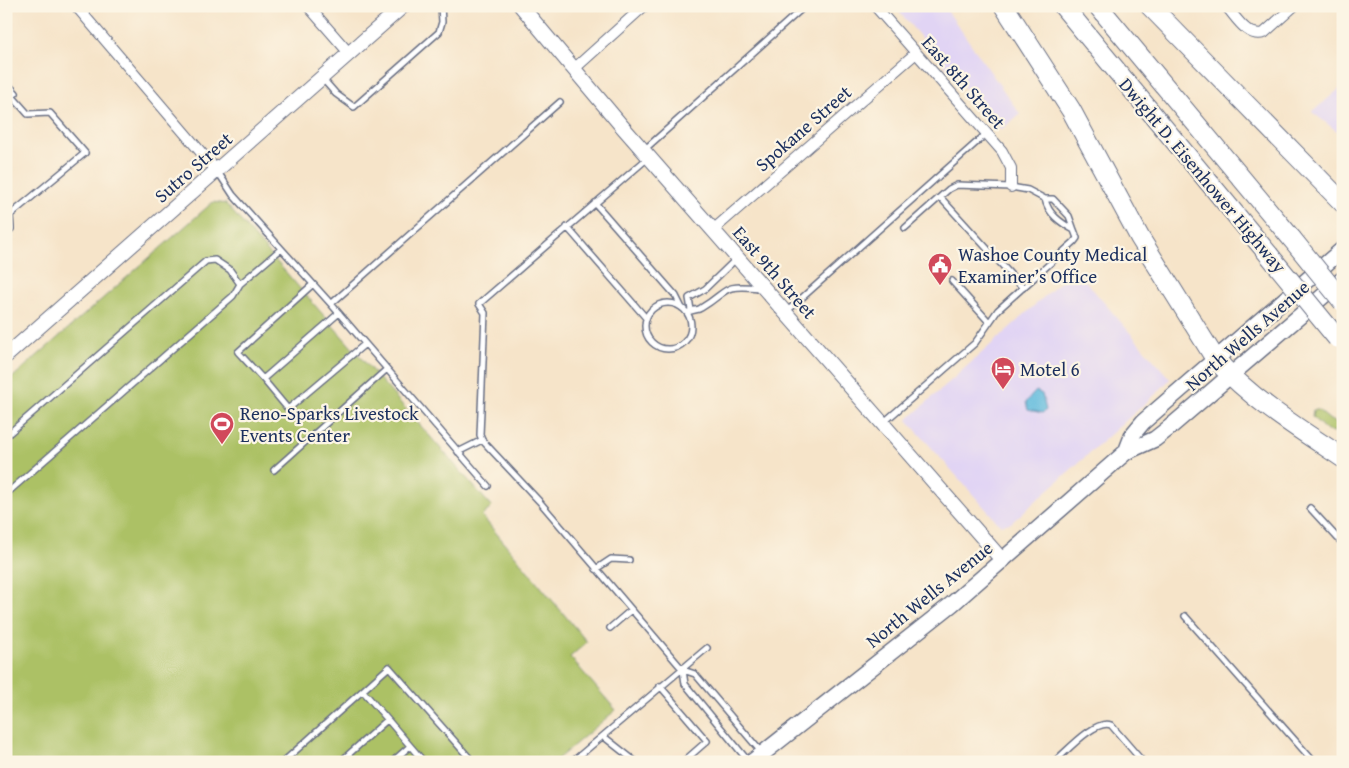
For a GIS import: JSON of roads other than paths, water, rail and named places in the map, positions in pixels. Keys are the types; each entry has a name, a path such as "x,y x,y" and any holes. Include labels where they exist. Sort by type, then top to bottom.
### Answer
{"highway":[{"path":"1004,6 1071,110 1140,238 1216,360 1230,377 1286,420 1343,458"},
{"name":"Dwight D. Eisenhower Highway","path":"1063,6 1340,341"},
{"name":"Dwight D. Eisenhower Highway","path":"1098,6 1343,302"},
{"path":"1150,6 1343,203"}],"main road":[{"name":"North Wells Avenue","path":"1126,452 1133,434 1143,422 1343,250"},
{"name":"North Wells Avenue","path":"755,759 922,628 1003,561 1126,452 1155,439 1343,279"}],"street":[{"path":"76,6 217,171"},
{"path":"308,6 349,54"},
{"name":"Sutro Street","path":"6,356 403,6"},
{"name":"East 9th Street","path":"521,6 646,153 1003,561"},
{"path":"574,69 644,6"},
{"name":"East 8th Street","path":"875,6 1008,160 1011,168 1011,187"},
{"path":"1226,6 1251,33 1258,34 1264,33 1294,6"},
{"name":"Spokane Street","path":"713,230 916,53"}],"lane":[{"path":"322,78 336,94 354,107 439,32 442,22 441,6"},
{"path":"755,759 695,674 683,670 539,501 482,440 480,435 486,313 479,304 595,203 646,153 805,6"},
{"path":"6,82 16,93 12,96 28,114 50,113 85,152 10,216 11,228 6,232"},
{"path":"331,304 560,102"},
{"path":"785,312 986,134"},
{"path":"217,171 233,195 339,313 488,486"},
{"path":"883,424 975,343 982,336 989,322 1077,238 1069,216 1053,199 1045,199 1028,190 1011,187 957,184 905,228"},
{"path":"940,197 1023,288"},
{"path":"1045,199 1046,206 1061,223 1074,230"},
{"path":"595,203 687,310 690,320 689,335 679,347 671,349 656,346 650,341 645,326 646,318 650,312 662,304 669,303 687,310 700,310 729,288 741,286 764,288"},
{"path":"567,227 646,318"},
{"path":"6,494 233,296 240,284 281,249"},
{"path":"687,310 689,298 705,289 738,257"},
{"path":"6,436 206,261 215,260 230,270 240,284"},
{"path":"952,281 989,322"},
{"path":"312,284 238,352 288,409 365,344"},
{"path":"263,379 339,313"},
{"path":"274,470 387,369"},
{"path":"458,452 482,440"},
{"path":"1310,508 1343,544"},
{"path":"596,569 611,559 629,560"},
{"path":"610,628 631,610"},
{"path":"1185,616 1314,762"},
{"path":"572,762 707,648"},
{"path":"284,762 389,667 473,762"},
{"path":"683,670 685,684 755,759"},
{"path":"660,686 707,741 682,762"},
{"path":"363,691 424,762"},
{"path":"340,762 387,720"},
{"path":"1054,762 1097,725 1106,723 1111,725 1143,762"},
{"path":"603,736 636,762"},
{"path":"392,762 410,746"}],"water":[{"path":"1036,391 1042,394 1046,410 1043,413 1028,410 1026,402"}],"place":[{"name":"Washoe County Medical Examiner’s Office","path":"940,286"},
{"name":"Motel 6","path":"1003,390"},
{"name":"Reno-Sparks Livestock Events Center","path":"222,445"}]}
